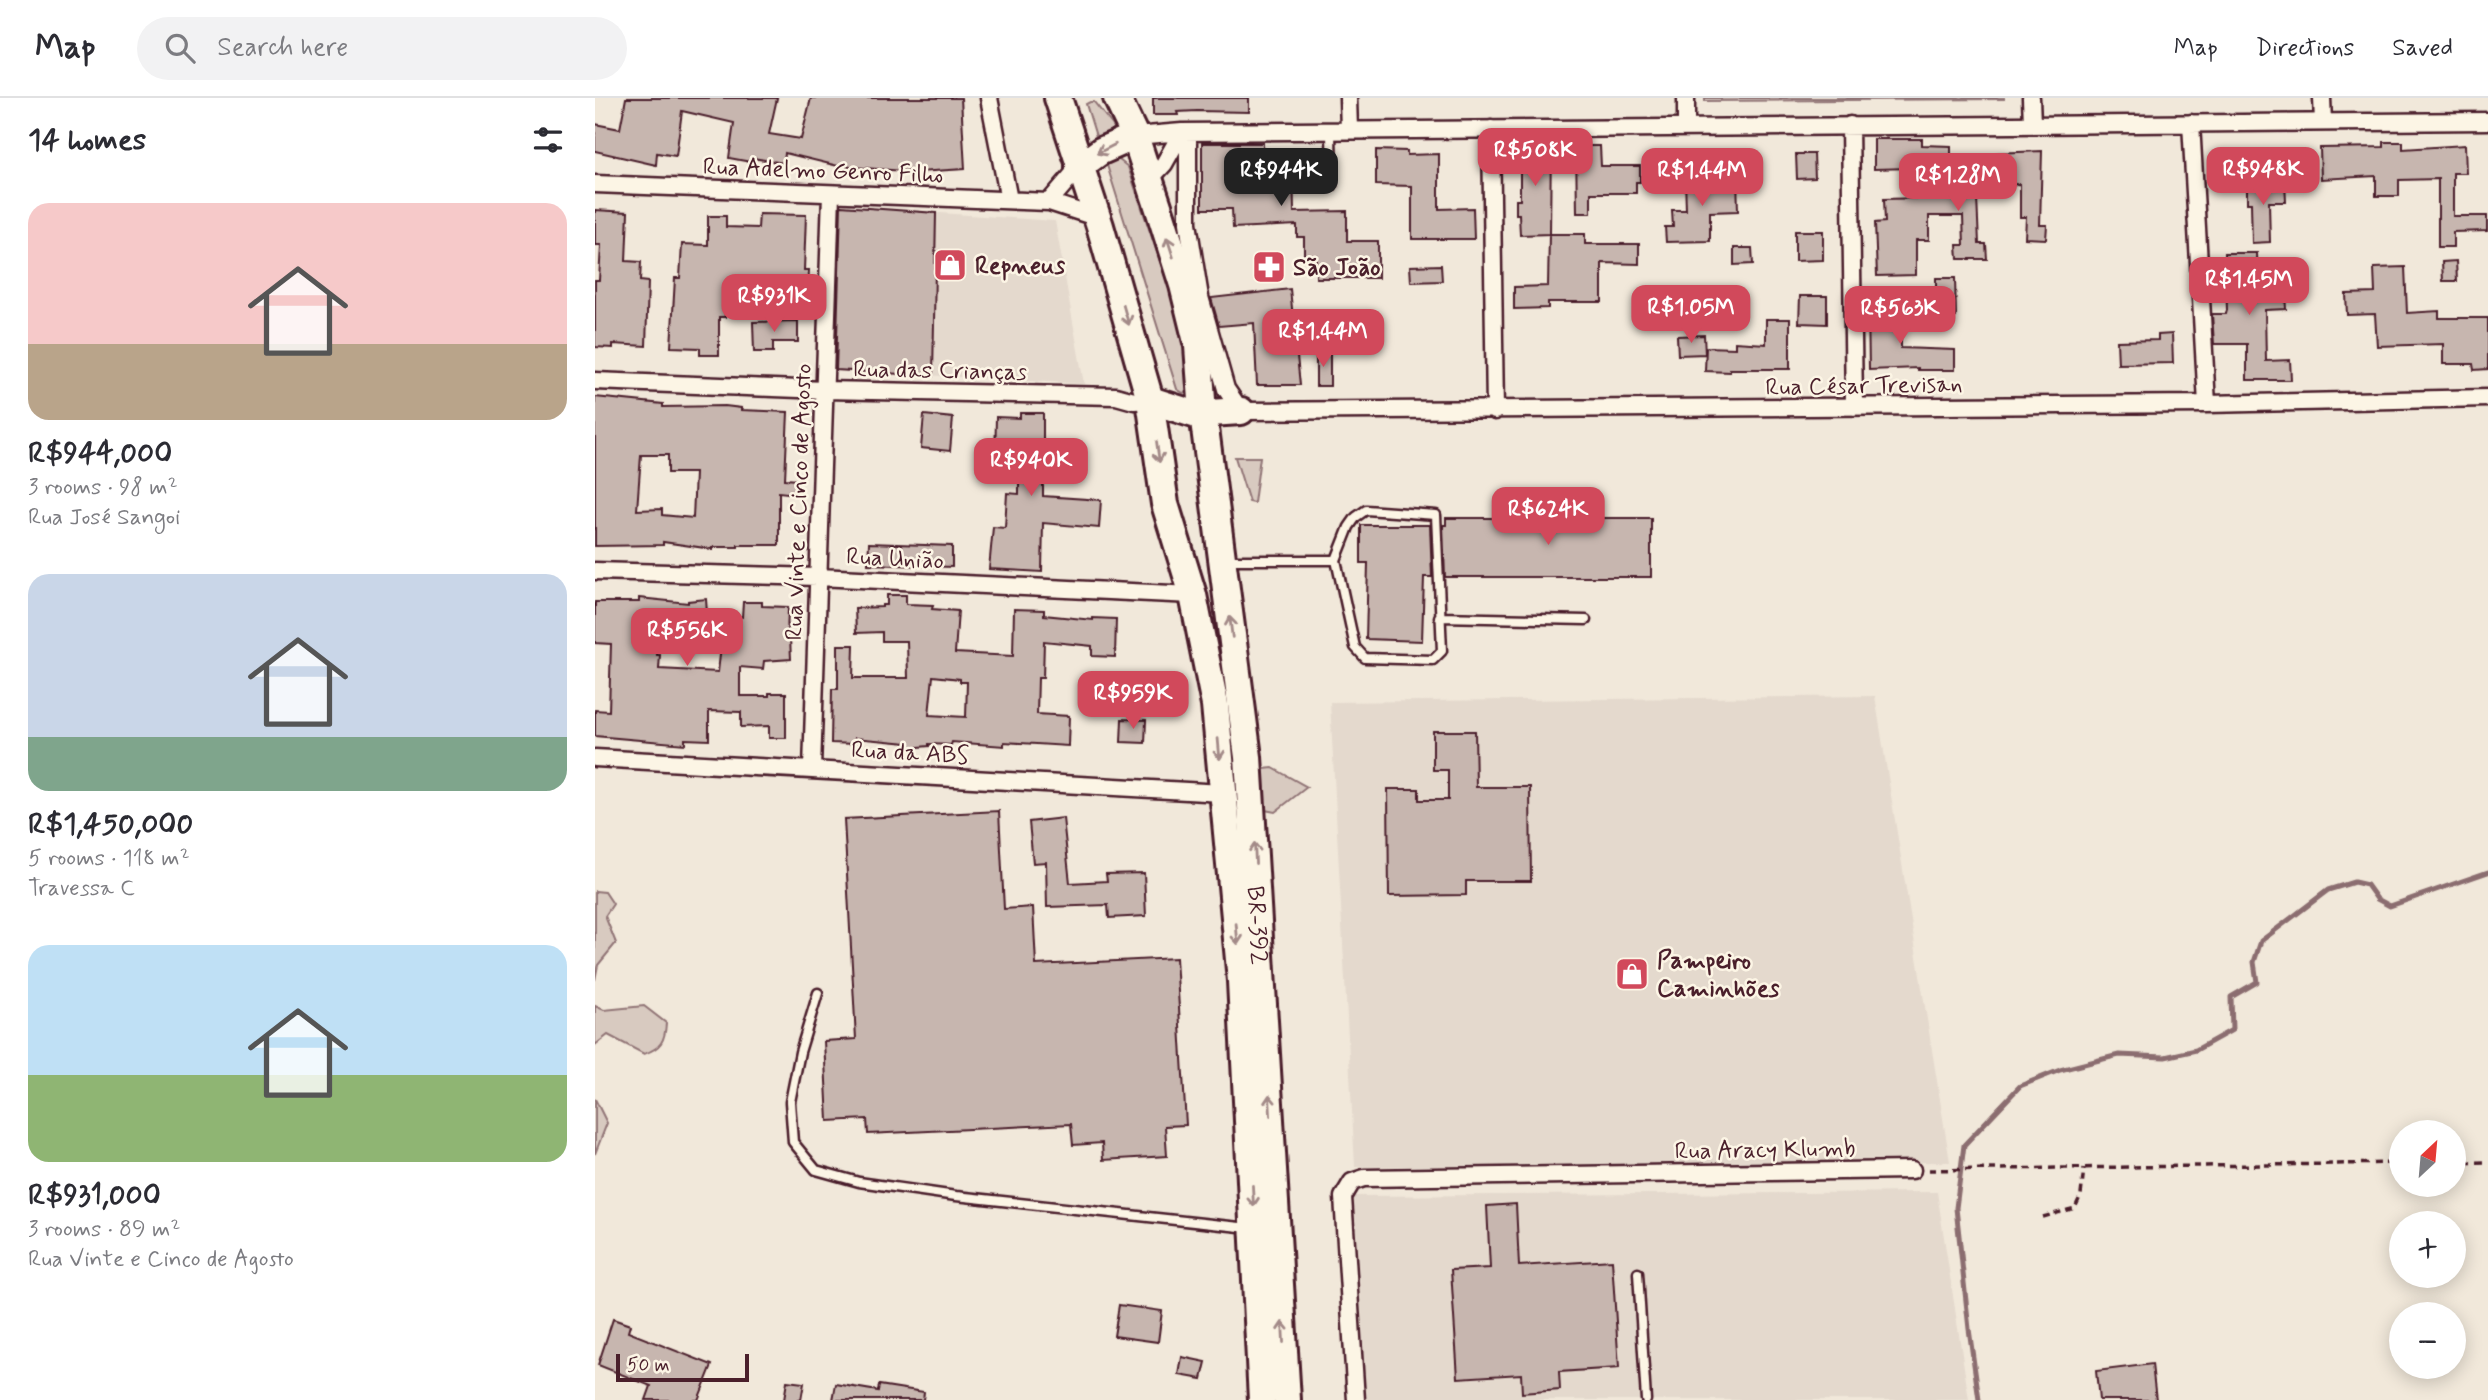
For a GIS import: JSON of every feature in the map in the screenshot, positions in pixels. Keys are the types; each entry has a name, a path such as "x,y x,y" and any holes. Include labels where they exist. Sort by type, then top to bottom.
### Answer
{"highway":[{"name":"BR-392","path":"1058,98 1100,226 1148,392 1165,504 1193,595 1215,705 1241,981 1262,1400"},
{"name":"BR-392","path":"1117,98 1135,136 1183,285 1198,346 1202,385 1223,412 1209,450 1252,812 1287,1400"},
{"path":"1079,167 1101,151 1135,136"},
{"path":"1148,392 1176,408 1194,414 1223,412 1222,401 1202,385 1192,402 1176,408"}],"street":[{"path":"989,98 1009,200"},
{"path":"1348,98 1349,130"},
{"path":"1686,98 1686,127"},
{"path":"2031,98 2032,124"},
{"path":"2322,98 2323,122"},
{"path":"1135,136 1185,132 1349,130 2488,121"},
{"path":"2191,123 2207,404"},
{"path":"1850,125 1854,407"},
{"path":"1492,129 1495,411"},
{"path":"1149,180 1185,132"},
{"path":"1185,132 1188,223 1200,297 1226,389 1223,412"},
{"path":"1049,202 1079,167"},
{"name":"Rua Adelmo Genro Filho","path":"595,184 1049,202 1095,217 1100,226"},
{"name":"Rua Vinte e Cinco de Agosto","path":"812,769 831,194"},
{"name":"Rua das Crianças","path":"595,381 1116,397 1148,392"},
{"name":"Rua César Trevisan","path":"1223,412 2207,404 2488,398"},
{"name":"Rua União","path":"595,571 818,577 1193,595"},
{"name":"Rua da ABS","path":"595,758 1223,793"},
{"name":"Rua Aracy Klumb","path":"1356,1400 1343,1197 1352,1182 1364,1178 1913,1170"}],"lane":[{"path":"1331,131 1332,186"},
{"path":"1366,510 1436,515 1442,651 1433,660 1366,657 1355,647 1336,560 1349,527 1356,517 1366,510"},
{"path":"1222,560 1336,560"},
{"path":"1439,617 1585,620"},
{"path":"818,993 800,1052 790,1102 793,1142 816,1170 859,1182 944,1194 1255,1229"},
{"path":"1638,1273 1646,1400"}],"path":[{"path":"2466,1163 2488,1162"},
{"path":"1913,1170 2389,1163"},
{"path":"2043,1217 2075,1208 2081,1195 2084,1168"}],"shaded area":[{"path":"1705,98 2004,98 2004,99 1705,101"},
{"path":"1094,102 1121,136 1099,146 1086,104"},
{"path":"1114,156 1128,167 1184,332 1190,391 1183,393 1177,389 1106,162"},
{"name":"Repneus","path":"840,206 1055,221 1084,384 834,370"},
{"path":"1235,457 1260,457 1254,503 1249,502"},
{"name":"Pampeiro Caminhões","path":"1875,696 1950,1162 1355,1167 1330,702"},
{"path":"1273,768 1307,787 1275,812 1258,806 1258,773"},
{"path":"595,891 605,892 613,904 605,916 616,943 598,965 595,980"},
{"path":"595,1006 604,1010 644,1006 666,1023 665,1035 658,1046 644,1054 608,1035 595,1045"},
{"path":"595,1099 607,1123 595,1154"},
{"path":"1937,1192 1969,1400 1366,1400 1353,1196"}],"building":[{"path":"626,98 777,98 769,134 801,139 811,98 961,98 965,169 917,172 838,166 785,153 784,163 729,158 734,123 682,111 676,156 657,153 656,165 595,151 595,124 620,129"},
{"path":"1153,98 1249,98 1249,112 1197,111 1177,112 1178,115 1153,115"},
{"path":"1874,139 1922,139 1922,145 1951,146 1951,167 1874,169"},
{"path":"1551,141 1550,234 1520,235 1516,200 1520,200 1520,142"},
{"path":"2384,142 2403,142 2403,149 2465,145 2466,173 2453,173 2453,216 2487,216 2487,231 2453,232 2453,247 2438,247 2438,179 2399,180 2399,196 2376,196 2376,176 2321,179 2320,148 2384,147"},
{"path":"1202,143 1263,143 1263,164 1293,164 1294,212 1347,211 1347,241 1378,241 1378,278 1316,278 1316,255 1304,255 1304,237 1297,237 1297,225 1233,228 1232,209 1202,209"},
{"path":"1576,146 1600,146 1601,166 1640,166 1640,182 1636,182 1636,193 1591,193 1591,213 1577,213"},
{"path":"1376,150 1407,151 1407,155 1439,154 1439,209 1473,208 1474,239 1412,239 1412,186 1376,185"},
{"path":"2042,151 2040,225 2047,225 2046,239 2025,238 2026,217 2020,217 2020,184 1982,185 1983,197 1977,197 1979,244 1986,244 1987,259 1958,259 1957,245 1964,245 1963,216 1929,216 1929,240 1916,240 1916,275 1877,276 1875,223 1885,222 1884,199 1960,197 1959,169 1995,168 1995,153"},
{"path":"1796,154 1814,154 1815,178 1797,179"},
{"path":"1737,178 1738,211 1710,212 1710,241 1666,242 1665,227 1673,227 1672,210 1686,210 1685,179"},
{"path":"2285,182 2286,202 2269,202 2270,242 2252,243 2251,203 2247,203 2247,183"},
{"path":"841,206 936,213 933,376 836,370"},
{"path":"595,210 628,212 626,261 641,262 640,281 648,282 646,346 613,344 613,348 595,347 595,280 599,280 601,245 595,245"},
{"path":"759,214 806,215 804,270 809,270 806,314 785,314 786,286 755,283 754,304 725,303 725,317 719,317 719,355 700,355 700,348 671,347 675,278 680,278 682,244 708,245 708,216 726,216 726,227 758,228"},
{"path":"1795,231 1823,231 1823,260 1795,261"},
{"path":"1549,234 1585,234 1585,244 1639,244 1639,264 1602,263 1602,302 1548,302 1548,308 1514,309 1514,287 1548,286"},
{"path":"1734,248 1752,248 1753,264 1734,265"},
{"path":"2225,253 2257,253 2258,284 2263,283 2263,295 2285,294 2286,309 2265,310 2266,361 2290,360 2291,380 2247,380 2247,344 2214,344 2212,314 2226,314 2227,310"},
{"path":"2456,261 2457,281 2443,281 2442,262"},
{"path":"1441,265 1442,281 1411,282 1410,266"},
{"path":"2405,267 2407,313 2439,311 2439,318 2488,318 2488,369 2474,370 2473,364 2443,364 2443,344 2377,346 2375,314 2347,315 2346,294 2375,293 2374,268"},
{"path":"1936,278 1955,278 1956,317 1936,317"},
{"path":"1290,289 1300,385 1257,385 1254,323 1219,326 1211,298"},
{"path":"1800,296 1827,296 1827,324 1799,323"},
{"path":"1868,305 1895,305 1894,318 1901,319 1901,348 1955,350 1955,370 1869,370"},
{"path":"1766,319 1790,319 1790,369 1705,371 1706,347 1735,348 1735,342 1766,344"},
{"path":"798,321 798,342 773,342 773,352 754,352 753,322"},
{"path":"2172,334 2173,363 2118,364 2117,341 2158,340 2158,335"},
{"path":"1704,335 1705,354 1678,355 1677,336"},
{"path":"1316,351 1330,351 1330,386 1316,386"},
{"path":"595,397 663,404 663,407 725,406 741,410 788,412 785,479 798,480 796,494 779,492 779,545 738,545 712,549 663,542 663,545 595,546","holes":["641,455 668,455 668,473 695,473 693,518 662,515 662,509 637,510"]},
{"path":"1020,413 1043,413 1043,496 1101,500 1099,528 1043,523 1042,572 989,569 993,527 1005,528 1007,493 1019,494 1019,463 995,462 996,417 1020,418"},
{"path":"924,415 953,418 950,451 921,448"},
{"path":"1446,518 1651,518 1651,577 1445,577 1443,525 1446,525"},
{"path":"1361,525 1430,525 1432,577 1424,577 1422,641 1366,639 1368,563 1361,563"},
{"path":"869,543 952,546 952,567 868,564"},
{"path":"887,595 906,595 906,604 933,605 932,609 958,611 955,653 1013,656 1014,609 1044,610 1044,615 1093,620 1116,619 1115,657 1092,656 1092,646 1044,641 1043,678 1038,678 1037,714 1069,716 1068,746 1004,742 1004,746 952,742 951,745 929,744 908,748 907,743 855,738 855,744 831,743 832,689 838,689 838,645 854,645 853,678 908,678 907,641 882,641 882,632 856,633 855,608 887,605","holes":["933,676 960,679 960,682 967,682 966,717 929,715"]},
{"path":"639,598 688,603 706,599 707,613 742,617 743,602 788,607 787,638 790,637 791,659 764,661 763,669 740,667 740,696 786,693 786,738 769,738 769,726 741,727 741,712 709,711 709,740 685,739 685,744 595,736 595,710 609,711 611,644 595,643 595,602 639,602","holes":["658,621 690,625 690,629 713,628 712,636 722,637 718,672 659,669"]},
{"path":"1122,719 1146,720 1145,743 1121,742"},
{"path":"1433,731 1475,731 1476,787 1530,787 1531,881 1466,881 1466,895 1389,896 1388,789 1419,789 1419,800 1448,800 1448,770 1433,770"},
{"path":"999,811 1004,909 1033,907 1036,965 1176,958 1186,1125 1165,1126 1167,1156 1103,1160 1102,1143 1073,1145 1071,1124 868,1134 867,1119 828,1121 824,1041 856,1039 844,819"},
{"path":"1063,818 1070,883 1107,881 1106,874 1144,873 1146,916 1109,918 1108,905 1047,907 1046,862 1033,863 1029,822"},
{"path":"1516,1204 1519,1266 1612,1260 1619,1368 1559,1372 1560,1390 1522,1393 1521,1374 1458,1378 1451,1270 1490,1268 1487,1206"},
{"path":"1119,1305 1162,1311 1158,1342 1114,1336"},
{"path":"613,1319 630,1325 628,1332 712,1365 698,1400 646,1400 651,1386 598,1365"},
{"path":"1182,1357 1206,1362 1202,1379 1179,1375"},
{"path":"2152,1364 2156,1400 2099,1400 2096,1371"},
{"path":"787,1381 804,1383 801,1400 784,1400"},
{"path":"836,1384 878,1391 879,1385 924,1392 923,1400 833,1400"}],"waterway":[{"path":"1979,1400 1956,1208 1964,1145 2020,1086 2060,1070 2119,1055 2165,1057 2196,1050 2232,1030 2231,997 2257,982 2254,962 2261,941 2328,890 2354,882 2367,885 2377,899 2390,906 2488,872"}],"place":[{"name":"Repneus","path":"950,265"},
{"name":"São João","path":"1269,267"},
{"name":"Pampeiro Caminhões","path":"1632,974"}]}
